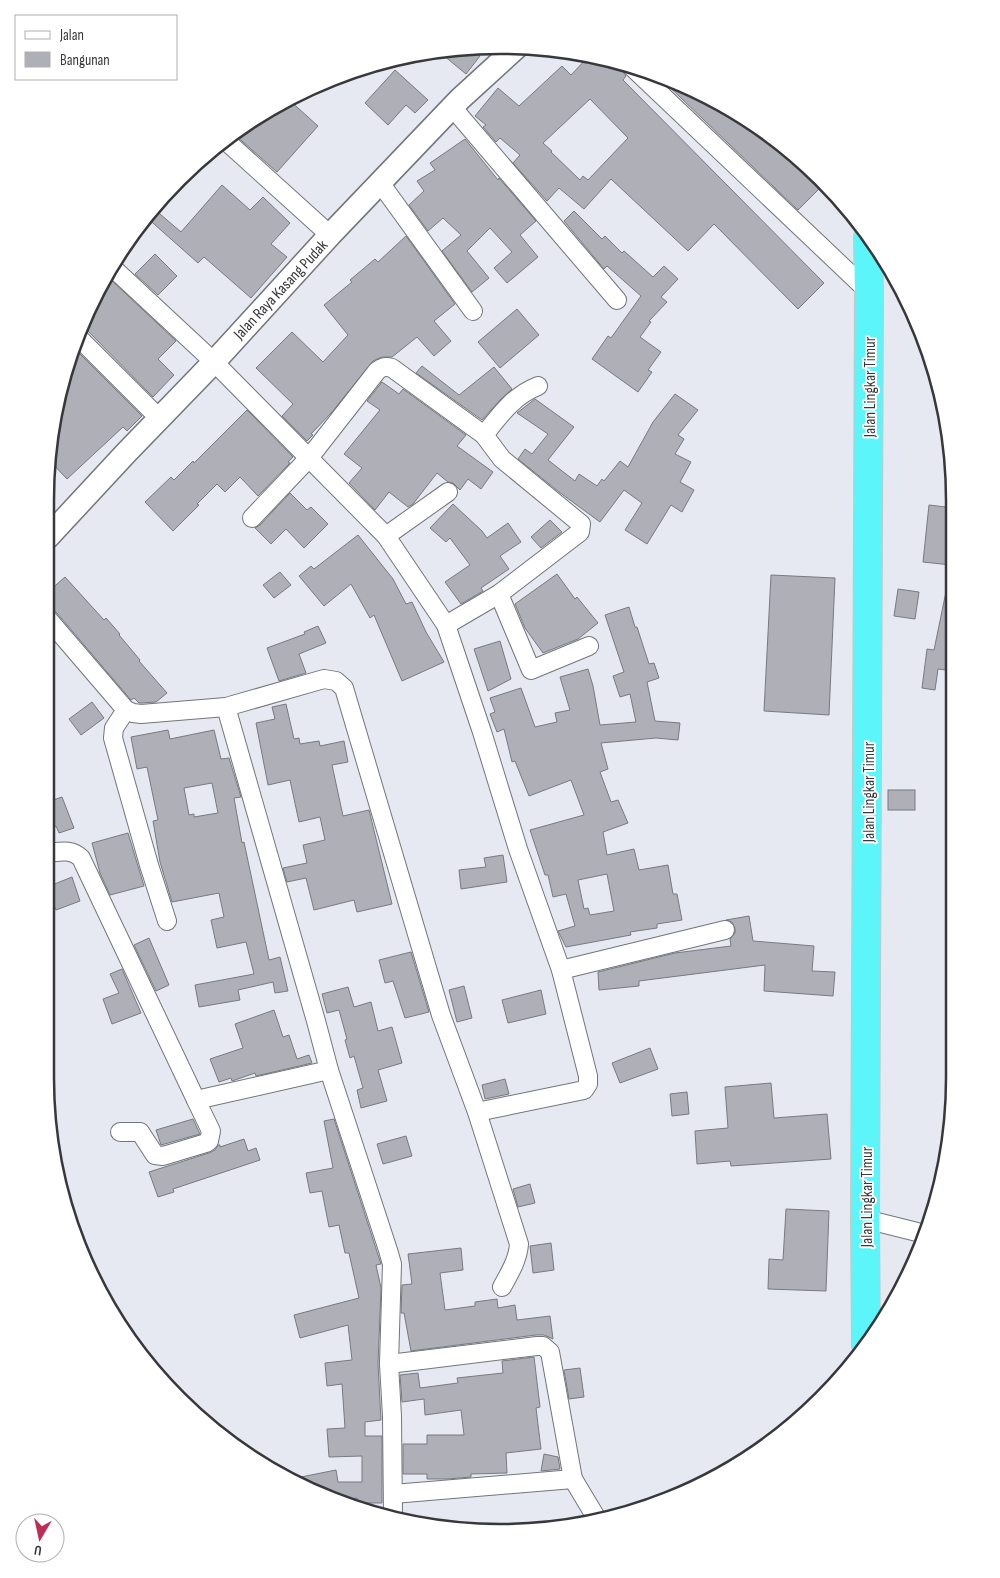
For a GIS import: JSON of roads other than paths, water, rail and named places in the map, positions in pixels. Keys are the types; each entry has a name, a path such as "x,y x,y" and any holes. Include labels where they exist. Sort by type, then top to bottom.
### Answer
{"highway":[{"name":"Jalan Lingkar Timur","path":"866,1333 868,248"}],"street":[{"name":"Jalan Raya Kasang Pudak","path":"54,531 452,107 509,54"},
{"path":"642,77 869,292"},
{"path":"452,107 617,300"},
{"path":"230,145 330,236"},
{"path":"381,184 474,311"},
{"path":"117,272 214,362 386,536 446,625 472,698 518,849 561,970 588,1076 588,1084 584,1090 477,1112"},
{"path":"83,342 160,419"},
{"path":"252,518 309,458 378,371 386,366 392,368 484,435 502,459 581,524 580,532 499,594 446,625"},
{"path":"484,435 508,404 531,388 538,386"},
{"path":"386,536 448,492"},
{"path":"499,594 531,670 589,646"},
{"path":"54,626 126,710 133,713 141,714 226,707 324,680 336,681 344,688 441,1015 477,1112 519,1244 519,1252 502,1287"},
{"path":"226,707 316,1021 328,1070 392,1264 389,1364 394,1511"},
{"path":"126,710 114,728 113,738 167,921"},
{"path":"54,852 69,851 76,853 81,858 211,1131 209,1142 163,1156 155,1155 140,1132 120,1132"},
{"path":"561,970 724,930"},
{"path":"196,1100 328,1070"},
{"path":"865,1219 919,1232"},
{"path":"389,1364 537,1346 547,1348 550,1352 573,1479 594,1514"},
{"path":"393,1494 573,1479"}]}
